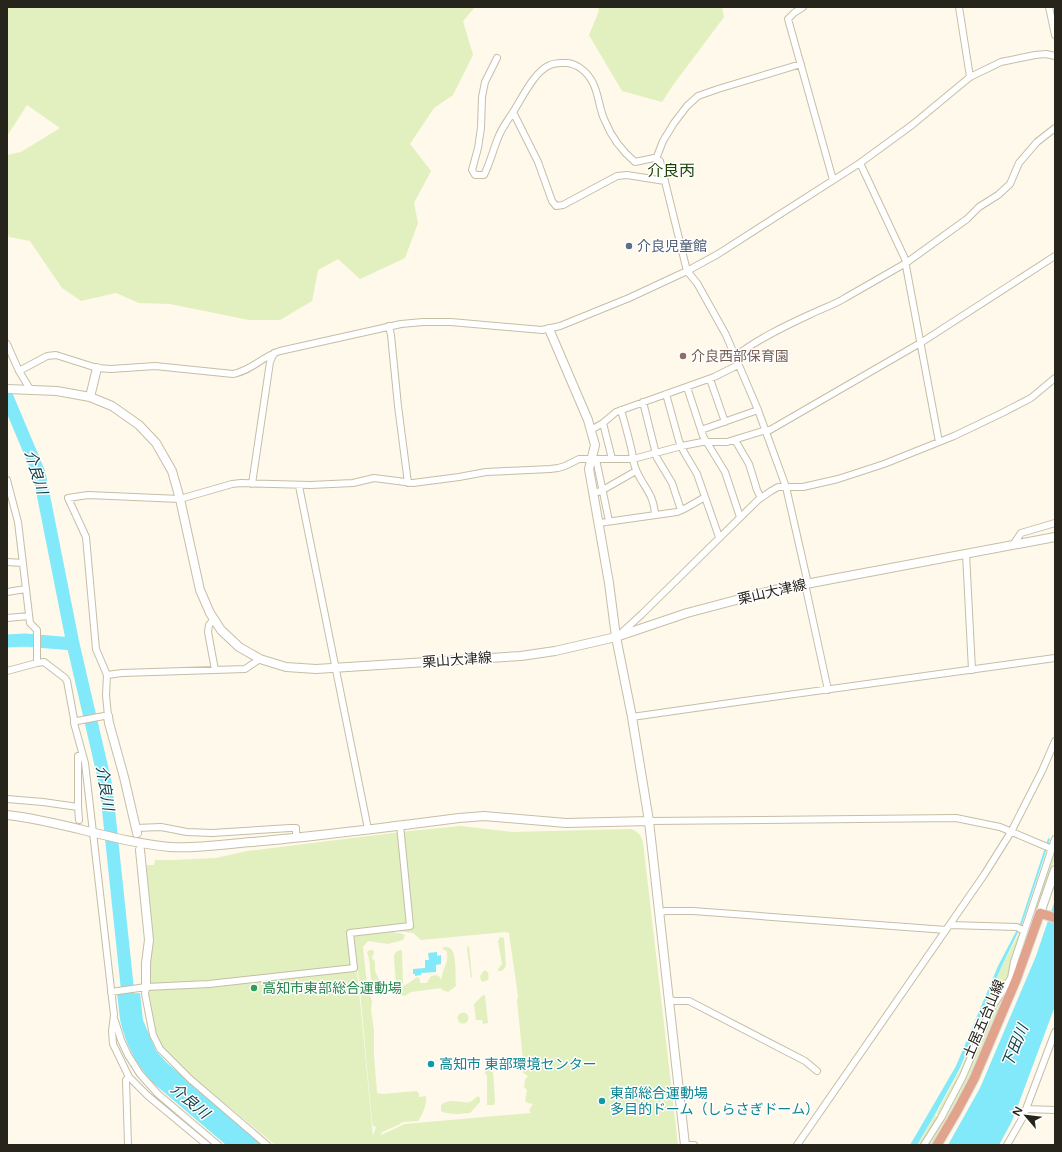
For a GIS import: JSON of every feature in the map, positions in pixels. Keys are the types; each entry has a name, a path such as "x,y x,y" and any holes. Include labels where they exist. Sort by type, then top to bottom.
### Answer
{"main road":[{"path":"1043,913 1055,918"},
{"name":"土居五台山線","path":"937,1145 974,1079 1013,979 1043,913"}],"street":[{"path":"803,7 788,18 833,180"},
{"path":"959,7 970,77"},
{"path":"1049,7 1055,35"},
{"path":"19,371 46,356 56,355 97,368 111,369 155,366 233,374 249,369 262,359 274,353 290,348 389,326 423,322 451,322 527,330 542,330 560,326 629,298 687,271 718,254 860,163 912,125 970,77 1001,62 1035,55 1046,54 1055,56"},
{"path":"498,58 485,82 482,97 478,148 472,170 475,175 484,175 489,166 498,138 508,118 533,80 549,65 559,62 573,64 586,72 593,82 597,92 604,120 628,156 635,162 654,158 660,161 687,271 697,283 726,335 766,430 786,487 828,690"},
{"path":"656,159 663,141 674,123 687,106 698,96 801,64"},
{"path":"513,112 538,162 552,201 556,206 563,206 617,176 627,175 665,181"},
{"path":"735,358 744,350 764,338 838,303 906,262 967,219 979,207 998,195 1010,184 1019,163 1037,142 1055,128"},
{"path":"860,163 906,262 939,442"},
{"path":"296,838 296,828 205,833 187,832 161,827 136,830 123,771 106,716 107,675 96,649 86,537 68,498 88,496 180,499 232,484 299,486 353,483 374,478 408,483 460,477 486,472 558,468 579,459 633,459 702,442 727,442 770,430 920,343 1055,256"},
{"path":"389,326 408,483"},
{"path":"549,329 591,430 595,445 594,459 609,521"},
{"path":"7,344 26,389"},
{"path":"252,484 270,362 274,353"},
{"path":"591,430 603,423 616,412 710,379 738,365"},
{"path":"90,397 97,368"},
{"path":"616,637 642,614 740,517 771,491 786,487 803,487 884,464 939,442 1002,413 1030,398 1055,378"},
{"path":"710,379 725,422"},
{"path":"687,387 701,430 706,442 724,472 740,517"},
{"name":"栗山大津線","path":"7,389 57,391 80,394 112,406 139,425 156,443 172,470 180,499 200,590 210,613 221,630 239,648 260,659 286,667 316,669 521,656 555,651 616,637 687,613 774,590 1055,537"},
{"path":"666,394 682,446 697,474 719,537"},
{"path":"643,402 657,458 672,483 681,510"},
{"path":"622,410 636,471 650,493 655,509 655,515"},
{"path":"701,430 758,410"},
{"path":"603,423 612,459"},
{"path":"735,440 749,464 761,498"},
{"path":"594,459 589,469 610,583 616,637 632,717 649,821 660,913 674,1001 685,1145 694,1145"},
{"path":"593,493 602,490 636,471"},
{"path":"8,483 18,522 30,623 37,633 37,663"},
{"path":"299,486 368,829"},
{"path":"599,523 677,512 705,497"},
{"path":"1014,545 1020,533 1055,523"},
{"path":"966,554 972,670"},
{"path":"7,562 24,563"},
{"path":"7,592 26,589"},
{"path":"7,618 29,616"},
{"path":"214,619 209,625 208,632 215,670"},
{"path":"632,717 1055,658"},
{"path":"107,675 245,669 260,659"},
{"path":"7,671 44,662 67,682 85,763 111,992 117,1029 125,1050 140,1074 158,1094 218,1145"},
{"path":"75,722 106,716"},
{"path":"797,1145 984,875 1011,832 1042,771 1055,741"},
{"path":"79,820 78,756 82,755"},
{"path":"7,799 78,807"},
{"path":"7,815 54,823 125,839 170,847 188,848 296,838 484,816 566,823 956,818 1000,826 1052,849"},
{"path":"111,992 146,987 209,984 354,968 350,933 410,926 400,825"},
{"path":"924,1145 941,1118 960,1081 992,1008 1013,979 1014,962 1055,839"},
{"path":"140,850 148,940 146,994 152,1036 160,1049 190,1079 267,1145"},
{"path":"1043,913 1055,870"},
{"path":"660,913 666,911 693,911 946,930"},
{"path":"950,925 1017,927 1024,932"},
{"path":"674,1001 689,1001 805,1061 817,1071"},
{"path":"114,1015 112,1031 113,1044 129,1077 148,1096 207,1145"},
{"path":"1007,1145 1023,1117 1055,1032"},
{"path":"128,1145 126,1080 129,1077"},
{"path":"1026,1109 1055,1110"}],"green space":[{"path":"7,7 475,7 463,21 473,55 453,95 434,108 410,144 431,171 414,203 418,223 405,258 360,279 338,259 318,270 312,301 280,320 249,320 170,304 139,303 116,293 81,301 62,288 30,241 9,237 7,229 7,155 21,152 60,128 27,105 7,136"},
{"path":"598,7 722,7 724,17 662,102 622,91 589,35 599,11"},
{"name":"高知市東部総合運動場","path":"461,826 512,832 631,829 641,837 643,842 678,1145 275,1145 175,1062 161,1048 152,1022 148,994 151,982 151,933 145,875 147,865 154,865 155,860 216,858 247,851","holes":["398,931 413,933 421,940 505,932 509,933 518,996 517,1000 523,1060 525,1064 523,1066 523,1073 528,1076 525,1080 524,1087 527,1090 525,1101 533,1104 529,1110 531,1113 405,1124 381,1135 382,1132 402,1122 418,1121 423,1112 426,1099 426,1096 419,1097 417,1091 382,1094 377,1093 374,1030 371,1010 372,1001 367,985 363,947 368,941 388,944 403,940 405,935 394,932","354,938 372,1121 373,1126 376,1127 373,1136"]},
{"path":"1055,845 1055,858 1013,975 1024,938"},
{"path":"1020,931 1021,932 1008,980 940,1116 936,1114 961,1068 1000,970"},
{"path":"500,937 504,938 506,965 504,970 498,971 502,964 498,941"},
{"path":"468,946 472,977 471,978 467,949"},
{"path":"448,947 453,952 456,986 448,992 442,990 441,988 411,992 405,996 400,995 399,991 401,987 417,977 420,979 420,983 427,983 431,976 436,975 440,977 441,981 447,960 447,952 442,948"},
{"path":"373,950 374,952 372,958 375,962 375,971 381,984 375,988 371,981 370,963 367,952"},
{"path":"402,950 403,983 398,990 396,986 394,957 396,952"},
{"path":"485,970 489,977 488,980 482,982 480,977"},
{"path":"1010,982 977,1062 964,1089 932,1145 926,1145 993,1009"},
{"path":"485,995 488,1023 483,1024 482,1020 476,1020 474,1004"},
{"path":"461,1013 465,1013 467,1014 467,1022 461,1023 458,1020 458,1016"},
{"path":"490,1068 493,1072 494,1105 487,1105 487,1075 485,1074 485,1069"},
{"path":"478,1096 480,1098 480,1102 470,1113 451,1114 441,1111 441,1105 448,1101 470,1102"},
{"path":"935,1115 939,1118 922,1145 917,1145"}],"water":[{"path":"1048,838 1050,839 1022,924 1000,970 960,1068 917,1145 910,1145 956,1066 998,966 1020,924"},
{"name":"下田川","path":"1055,900 1055,1006 1012,1121 999,1145 948,1145 980,1088 1036,956"},
{"path":"437,952 437,956 441,955 441,964 436,965 436,972 421,973 421,975 415,976 415,974 413,974 413,969 425,968 425,960 429,960 428,953"},
{"path":"140,993 143,1020 156,1051 166,1062 263,1145 226,1145 152,1082 147,1076 139,1065 125,1038 117,994"}],"waterway":[{"name":"介良川","path":"7,397 39,473 73,644 106,786 129,1004"},
{"path":"7,641 25,640 73,644"}],"place":[{"name":"介良児童館","path":"629,246"},
{"name":"介良西部保育園","path":"683,356"},
{"name":"高知市東部総合運動場","path":"254,988"},
{"name":"高知市 東部環境センター","path":"431,1064"},
{"name":"東部総合運動場 多目的ドーム（しらさぎドーム）","path":"602,1101"}],"district":[{"name":"介良丙","path":"671,171"}]}
